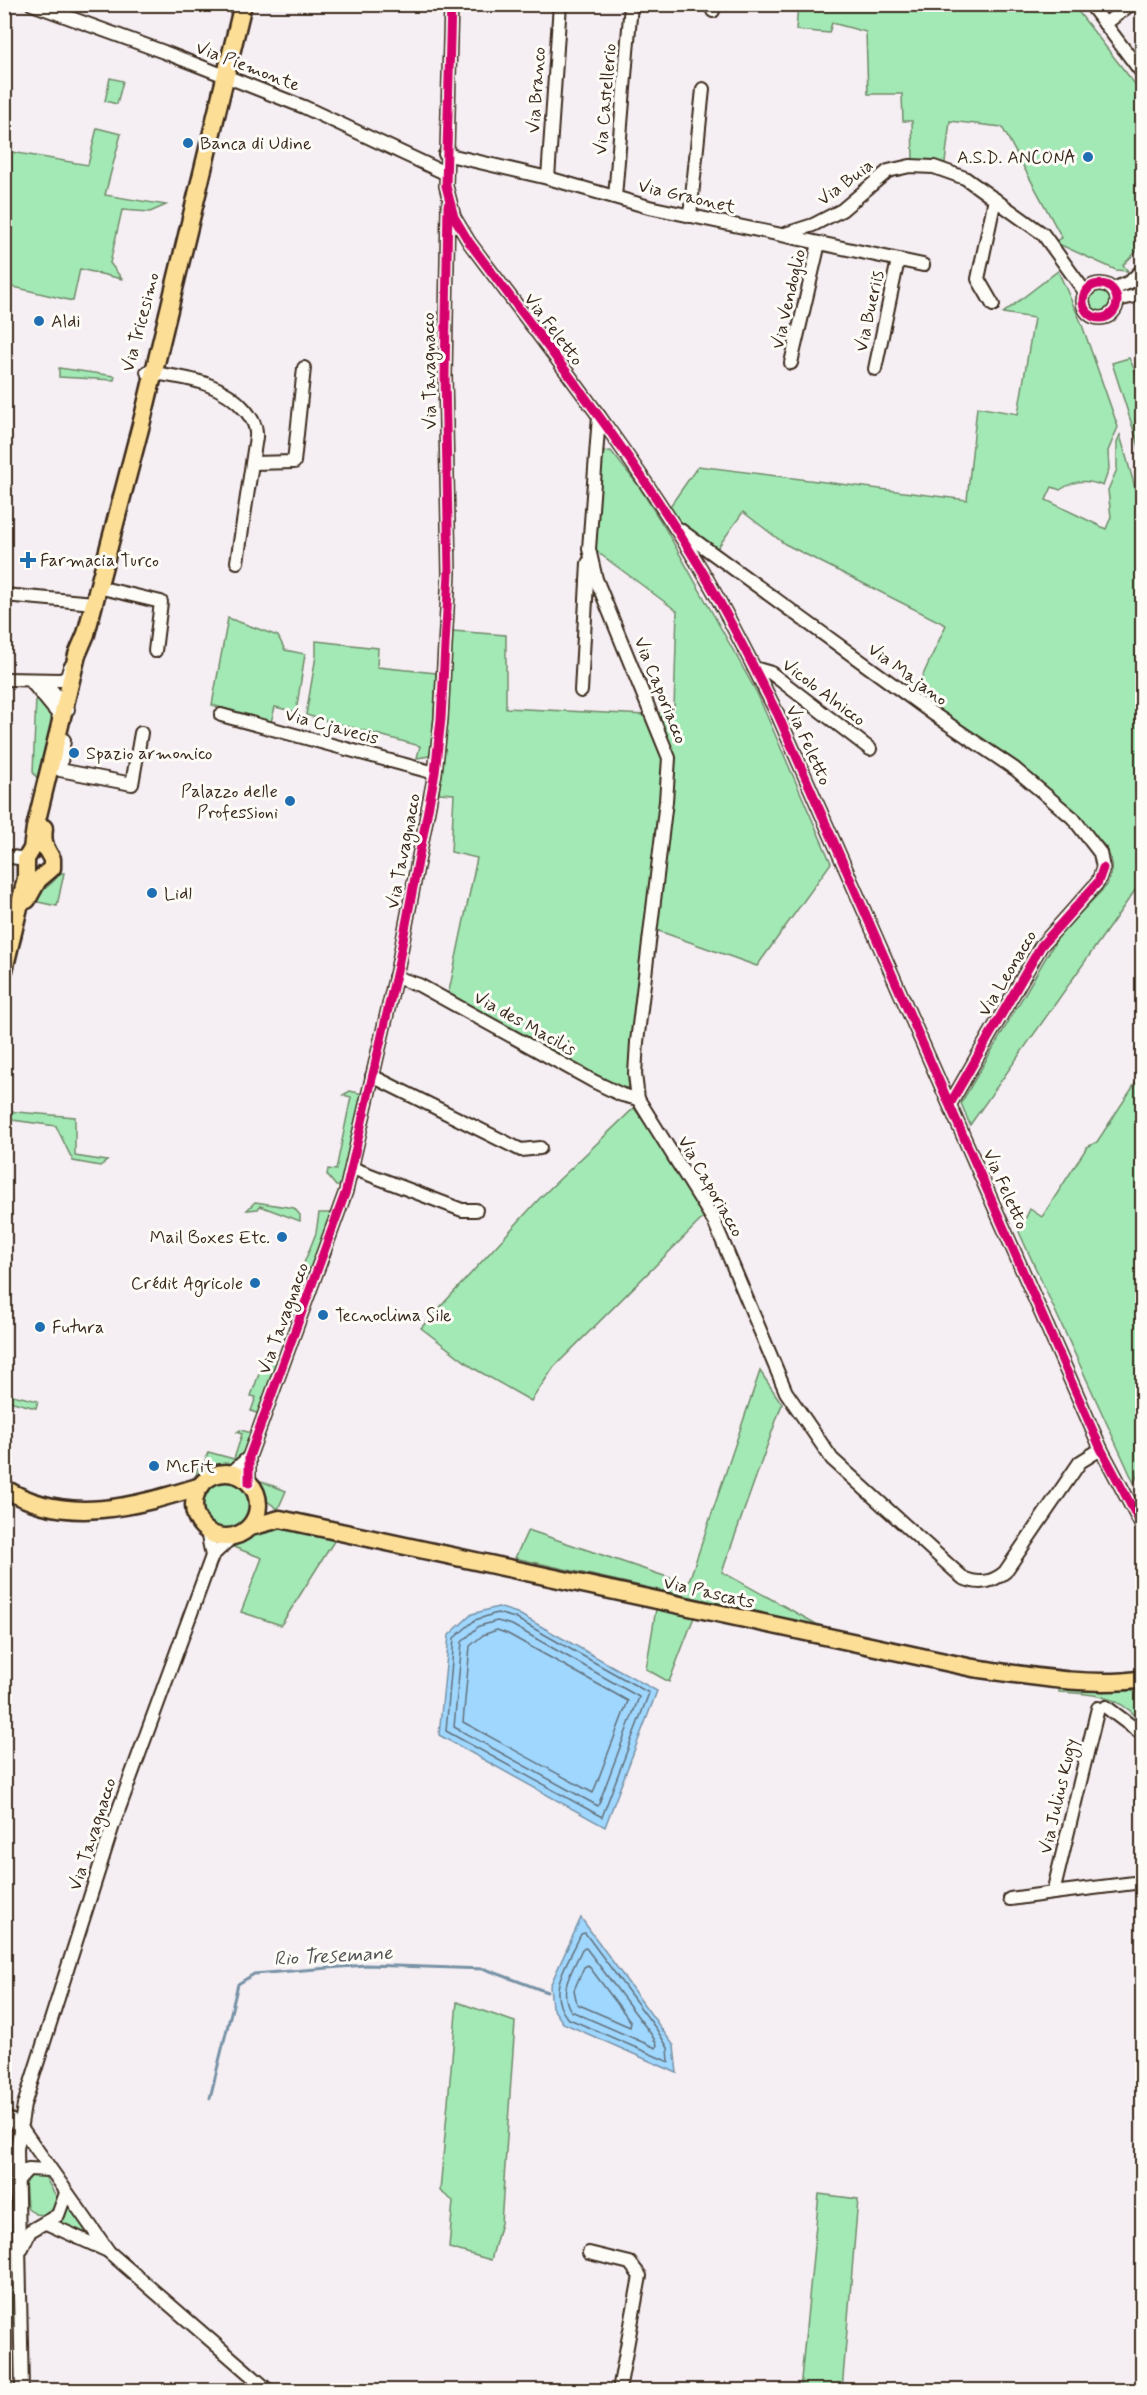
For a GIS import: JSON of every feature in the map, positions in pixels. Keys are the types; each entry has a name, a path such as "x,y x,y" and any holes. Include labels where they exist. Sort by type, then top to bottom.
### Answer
{"main road":[{"name":"Via Tricesimo","path":"34,862 65,706 138,436 150,372 243,4"},
{"name":"Via Tricesimo","path":"6,962 60,770 86,657 83,639"},
{"path":"4,1500 33,1508 92,1511 152,1501 201,1486 219,1474 230,1474 253,1491 258,1509 250,1527 232,1537 219,1536 169,1503 152,1501"},
{"path":"201,1486 194,1507 202,1525"},
{"path":"4,1488 27,1501 52,1509"},
{"name":"Via Pascats","path":"253,1491 280,1518"},
{"name":"Via Pascats","path":"250,1527 280,1518 973,1668 1052,1678 1139,1681"}],"street":[{"name":"Via Piemonte","path":"32,4 304,107 445,173"},
{"name":"Via Feletto","path":"451,4 445,154 448,202 468,242 599,416 673,525 702,570 754,668 950,1104 1101,1449 1143,1526"},
{"name":"Via Branco","path":"548,178 560,4"},
{"name":"Via Castellerio","path":"615,197 630,4"},
{"path":"1090,4 1143,73"},
{"path":"1105,24 1131,4"},
{"path":"690,216 703,89"},
{"name":"Via Graonet","path":"445,154 548,178 690,216 923,265"},
{"name":"Via Buia","path":"781,235 827,219 843,210 878,177 898,168 923,166 945,170 964,178 1043,234 1085,292"},
{"path":"993,305 978,279 995,199"},
{"name":"Via Tavagnacco","path":"253,1491 249,1457 341,1210 352,1168 395,977 435,773 449,573 445,376 448,202"},
{"path":"447,247 456,241 468,242"},
{"name":"Via Vendoglio","path":"791,363 819,243"},
{"name":"Via Bueriis","path":"875,369 898,260"},
{"path":"1141,294 1115,294 1097,284 1085,292 1083,308 1096,318 1111,314 1115,294 1143,270"},
{"path":"253,463 294,462 304,368"},
{"path":"150,372 211,384 231,397 254,422 256,432 253,463 237,562"},
{"name":"Via Caporiacco","path":"581,691 599,416"},
{"name":"Via Majano","path":"673,525 1038,787 1085,831 1100,853 1103,868"},
{"name":"Via Caporiacco","path":"589,549 596,579 669,758 666,801 637,1042 635,1074 638,1099 714,1221 786,1392 818,1439 848,1474 963,1578 977,1583 985,1582 1005,1572 1080,1462 1101,1449"},
{"path":"4,595 96,595 161,602 155,651"},
{"path":"4,679 36,680 67,677 73,656 83,639"},
{"name":"Vicolo Alnicco","path":"754,668 771,673 870,749"},
{"path":"36,680 65,706"},
{"path":"36,680 58,714 61,724"},
{"name":"Via Tricesimo","path":"60,770 70,716 65,706"},
{"name":"Via Cjavecis","path":"220,714 435,773"},
{"path":"60,770 132,784 141,733"},
{"path":"4,856 34,862"},
{"name":"Via Leonacco","path":"950,1104 1041,946 1091,890 1103,868"},
{"name":"Via des Macilis","path":"395,977 419,985 593,1081 622,1095 638,1099"},
{"path":"372,1076 521,1150 540,1148"},
{"path":"352,1168 462,1210 476,1210"},
{"name":"Via Tavagnacco","path":"230,1474 249,1457"},
{"path":"202,1525 212,1556"},
{"name":"Via Tavagnacco","path":"17,2149 24,2105 113,1825 212,1556 232,1537"},
{"name":"Via Julius Kugy","path":"1053,1893 1102,1707 1143,1734"},
{"path":"1010,1899 1143,1882"},
{"path":"4,2116 24,2105"},
{"path":"4,2116 21,2127 49,2170 109,2252 268,2391"},
{"path":"4,2116 14,2133 17,2149 21,2252 22,2391"},
{"path":"18,2180 28,2169 49,2170"},
{"path":"21,2252 30,2231 58,2215 66,2193"},
{"path":"18,2206 29,2217 109,2252"},
{"path":"589,2253 630,2263 640,2276 619,2391"}],"green space":[{"path":"798,5 1073,5 1142,93 1142,246 1123,265 1128,271 1116,270 1054,242 1062,238 1002,127 950,121 945,163 913,160 912,121 903,121 902,94 868,94 866,32 832,23 829,33 796,30"},
{"path":"110,78 123,81 117,104 105,101"},
{"path":"97,128 121,134 105,195 166,205 150,212 122,210 110,263 122,279 80,269 73,301 5,285 5,151 88,165"},
{"path":"1058,271 1081,322 1118,427 1108,451 1109,469 1103,486 1081,482 1060,490 1052,487 1046,500 1106,529 1111,517 1108,490 1117,469 1117,442 1120,435 1142,512 1142,900 1136,889 970,1125 961,1103 1059,935 1107,885 1112,869 1106,847 1086,828 912,699 946,625 785,544 743,512 716,550 675,520 668,509 698,466 967,500 977,407 1018,414 1034,318 1003,313"},
{"path":"1099,288 1107,292 1111,300 1107,308 1099,312 1091,308 1087,300 1091,292"},
{"path":"1129,358 1142,385 1142,456 1112,363"},
{"path":"59,368 115,376 114,380 59,377"},
{"path":"611,451 638,485 665,528 757,693 831,863 757,966 656,930 673,776 656,714 674,709 677,611 596,551 600,459 603,452"},
{"path":"228,618 278,636 285,650 305,654 296,712 275,707 271,722 212,705"},
{"path":"452,631 506,635 506,708 646,715 660,744 665,766 628,1077 629,1088 614,1086 448,996 477,858 451,852 454,794 439,793 446,737"},
{"path":"316,641 378,648 377,667 436,673 432,748 429,756 417,758 420,746 306,715 316,656"},
{"path":"36,698 49,712 52,720 37,778 33,772"},
{"path":"60,873 64,873 57,906 33,901 54,881"},
{"path":"1142,1073 1142,1464 1134,1483 1019,1232 1030,1209 1042,1217 1087,1147 1097,1142"},
{"path":"350,1091 363,1094 342,1186 336,1186 327,1175 328,1169 336,1170 351,1097 343,1095"},
{"path":"634,1108 709,1212 554,1367 531,1401 475,1369 421,1328 540,1198"},
{"path":"5,1111 75,1117 75,1156 107,1161 100,1166 73,1161 56,1126 5,1119"},
{"path":"255,1202 294,1208 300,1215 300,1221 260,1206 258,1209 247,1210"},
{"path":"319,1213 334,1213 294,1319 283,1316 316,1233"},
{"path":"267,1352 276,1355 274,1360 279,1361 259,1414 251,1411 256,1397 251,1396"},
{"path":"760,1371 782,1404 722,1572 820,1626 515,1558 528,1530 688,1584"},
{"path":"4,1393 38,1401 36,1408 5,1400"},
{"path":"240,1430 252,1433 242,1456 228,1467 189,1483 196,1475 200,1461 205,1462 208,1452 234,1459 242,1434 237,1432"},
{"path":"256,1479 286,1491 278,1509 267,1501"},
{"path":"226,1481 243,1488 250,1505 243,1522 226,1529 209,1522 202,1505 209,1488"},
{"path":"279,1526 336,1538 281,1625 241,1612 262,1558 231,1546 256,1531"},
{"path":"656,1609 694,1617 669,1682 646,1669"},
{"path":"1060,1685 1142,1692 1142,1718 1138,1718 1130,1710 1112,1700 1081,1693 1059,1692"},
{"path":"457,2002 515,2022 501,2223 491,2260 449,2248 453,2201 440,2191"},
{"path":"29,2175 44,2175 57,2198 54,2208 45,2215 35,2214 27,2207 25,2179"},
{"path":"819,2194 858,2199 842,2390 800,2390"},
{"path":"5,2201 12,2202 14,2323 5,2323"},
{"path":"69,2204 97,2241 56,2222 64,2216"}],"water":[{"path":"498,1607 517,1613 657,1691 605,1827 439,1735 449,1635 472,1614"},
{"path":"581,1918 674,2046 677,2073 563,2023 552,2007 550,1986"}],"waterway":[{"name":"Rio Tresemane","path":"210,2098 238,1984 254,1974 366,1965 485,1969 547,1992"}],"cycle path":[{"path":"451,4 446,186 454,217 469,242 647,484 701,569 731,623 778,715 1101,1449 1142,1526"},
{"path":"249,1483 249,1457 346,1191 398,966 435,773 441,719 449,573 445,376 448,205"},
{"path":"1100,284 1112,289 1117,301 1112,313 1100,318 1088,313 1083,301 1088,289 1100,284"},
{"path":"950,1104 1041,946 1098,882 1103,868"}],"place":[{"name":"Banca di Udine","path":"188,143"},
{"name":"A.S.D. ANCONA","path":"1088,157"},
{"name":"Aldi","path":"39,321"},
{"name":"Farmacia Turco","path":"28,560"},
{"name":"Spazio armonico","path":"74,753"},
{"name":"Palazzo delle Professioni","path":"290,801"},
{"name":"Lidl","path":"152,893"},
{"name":"Mail Boxes Etc.","path":"282,1237"},
{"name":"Crédit Agricole","path":"255,1283"},
{"name":"Tecnoclima Sile","path":"323,1315"},
{"name":"Futura","path":"40,1327"},
{"name":"McFit","path":"154,1466"}]}
